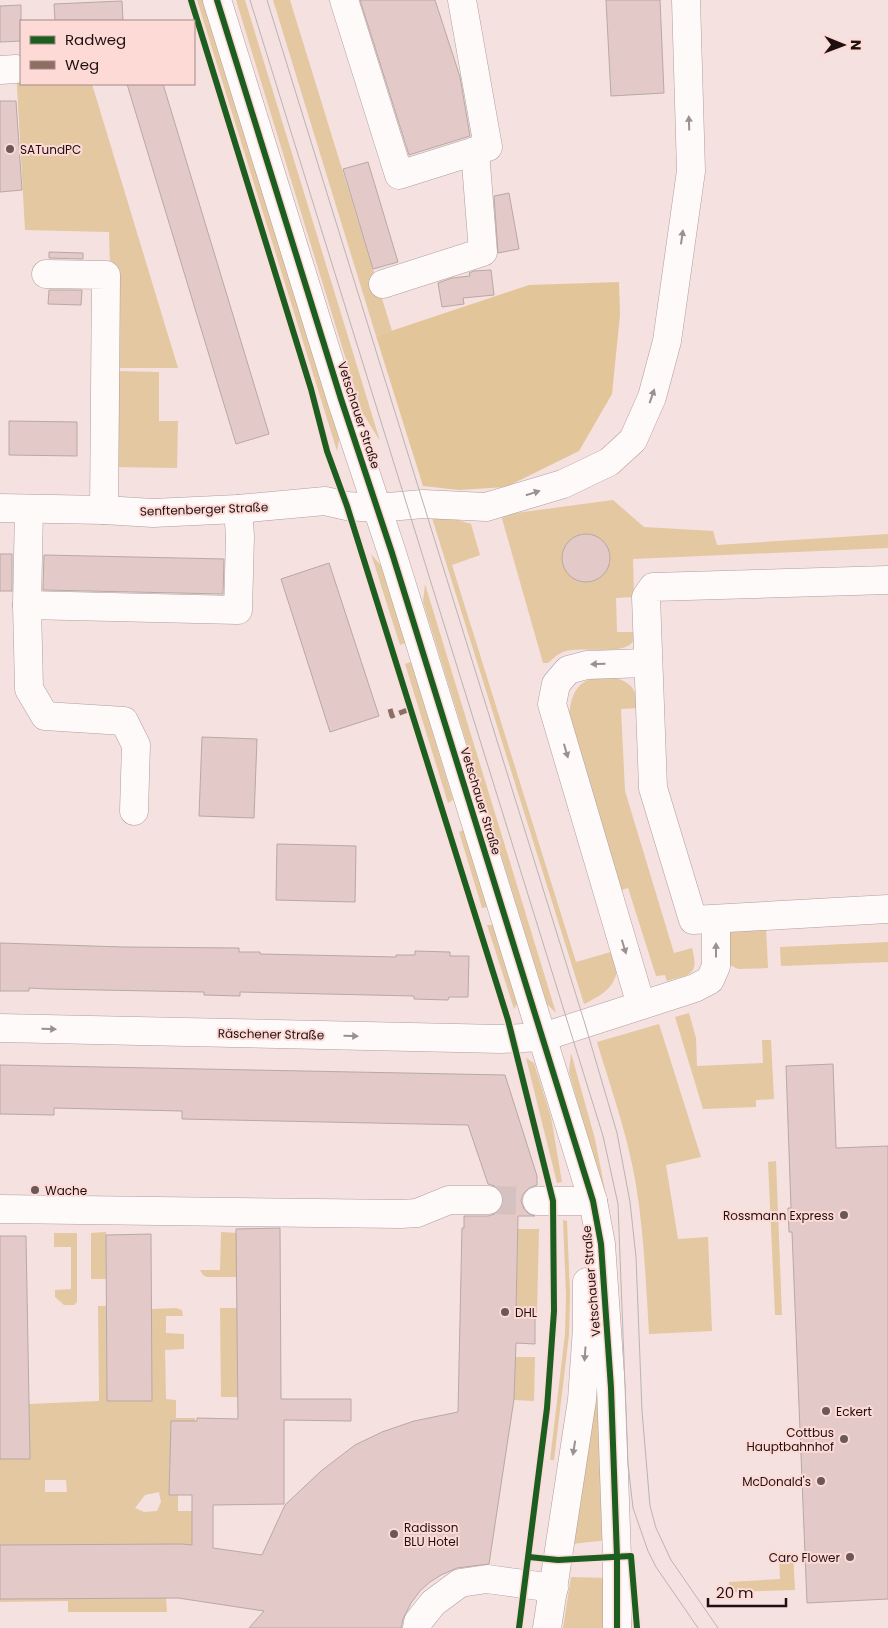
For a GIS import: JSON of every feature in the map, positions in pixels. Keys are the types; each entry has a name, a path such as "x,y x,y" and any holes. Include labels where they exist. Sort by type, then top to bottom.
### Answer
{"street":[{"name":"Vetschauer Straße","path":"217,0 582,1161 589,1201 601,1244 611,1388 617,1557 617,1628"},
{"path":"344,0 399,175 488,147 462,0"},
{"name":"Senftenberger Straße","path":"0,508 153,513 325,502 377,508 423,504 486,507 563,484 609,462 634,440 652,397 668,341 691,171 686,0"},
{"path":"383,284 483,252 475,152"},
{"path":"46,274 106,275 104,510"},
{"path":"29,509 27,605 29,689 45,716 124,721 136,745 134,811"},
{"path":"27,605 238,610 240,536 238,509"},
{"path":"888,580 653,587 646,597 653,788 694,920 888,909"},
{"path":"641,1005 552,704 556,684 568,670 587,665 647,663"},
{"name":"Räschener Straße","path":"0,1028 501,1039 543,1037 695,988 710,980 716,966 716,920"},
{"path":"0,1209 401,1214 417,1213 449,1200 488,1200"},
{"path":"537,1201 589,1201"},
{"name":"Vetschauer Straße","path":"547,1628 582,1400 587,1328 589,1201"},
{"path":"417,1628 418,1622 433,1603 460,1583 488,1579 554,1588"}],"shaded area":[{"path":"197,0 205,0 337,425 339,440 337,451"},
{"path":"236,0 245,0 380,441 362,412"},
{"path":"273,0 290,0 392,331 376,336"},
{"path":"16,69 20,69 20,85 92,85 178,368 113,368 109,232 25,230"},
{"path":"619,282 620,315 612,394 579,451 506,487 459,490 423,486 376,336 529,285"},
{"path":"114,371 159,372 159,421 178,421 177,468 113,467"},
{"path":"613,500 644,527 713,531 717,545 888,534 888,548 633,559 634,597 616,598 617,632 636,632 634,640 629,645 611,650 568,651 559,654 548,663 543,663 501,515"},
{"path":"444,516 471,524 480,555 452,565 576,962 618,950 617,970 612,983 602,994 584,1004 432,518"},
{"path":"371,554 382,567 406,643 400,645"},
{"path":"425,584 556,1013 547,1004 423,602"},
{"path":"411,662 453,800 448,803 405,664"},
{"path":"606,676 619,679 630,685 636,694 638,708 621,709 625,791 674,953 692,948 694,957 691,972 682,977 667,981 665,975 656,976 628,888 619,891 569,715 572,699 579,687 589,679"},
{"path":"463,830 487,907 482,908 459,832"},
{"path":"487,925 493,925 517,1004 514,1009"},
{"path":"766,927 768,968 738,969 728,964 728,934 739,929"},
{"path":"888,942 888,962 781,966 780,947"},
{"path":"689,1013 696,1038 697,1066 763,1063 762,1040 771,1040 774,1099 756,1100 756,1107 703,1109 675,1017"},
{"path":"659,1024 701,1157 666,1165 678,1239 708,1237 712,1331 649,1334 643,1240 633,1167 597,1042"},
{"path":"571,1053 595,1139 610,1216 569,1072"},
{"path":"526,1058 534,1063 551,1117 562,1182 557,1183"},
{"path":"776,1161 782,1315 775,1315 768,1162"},
{"path":"563,1220 567,1221 570,1294 569,1335 554,1460 550,1460 565,1334 566,1295"},
{"path":"518,1229 539,1229 537,1313 516,1312"},
{"path":"106,1232 106,1279 91,1279 91,1233"},
{"path":"221,1232 237,1233 237,1277 207,1277 200,1270 220,1270"},
{"path":"54,1233 77,1233 77,1302 74,1305 64,1305 55,1297 55,1290 71,1289 71,1247 54,1247"},
{"path":"98,1306 107,1306 108,1401 152,1401 151,1309 176,1308 182,1310 183,1316 166,1316 166,1333 184,1334 184,1349 165,1350 166,1399 176,1400 176,1418 195,1418 194,1464 169,1464 169,1495 178,1495 178,1511 192,1511 192,1545 0,1545 0,1459 30,1459 29,1404 99,1401","holes":["45,1480 66,1480 67,1492 45,1492","159,1492 161,1502 157,1511 144,1512 135,1508 145,1495"]},
{"path":"220,1308 237,1308 238,1397 221,1397"},
{"path":"596,1324 607,1540 572,1544"},
{"path":"515,1357 535,1357 534,1401 514,1400"},
{"path":"779,1553 793,1553 795,1590 730,1592 729,1582 780,1579"},
{"path":"571,1577 608,1578 608,1628 563,1628"},
{"path":"166,1598 167,1612 68,1612 68,1601 0,1602 0,1599"}],"building":[{"path":"360,0 435,0 460,77 470,136 409,155"},
{"path":"606,0 660,0 664,93 611,96"},
{"path":"122,1 123,20 55,20 54,4"},
{"path":"21,5 20,41 0,42 0,6"},
{"path":"127,85 163,85 269,434 236,444"},
{"name":"SATundPC","path":"0,101 16,101 22,190 0,192"},
{"path":"368,162 398,262 373,269 343,169"},
{"path":"509,193 519,249 498,253 494,196"},
{"path":"49,252 83,253 83,259 49,258"},
{"path":"491,270 494,295 463,298 464,304 442,307 438,283 452,278 470,276 469,273 474,271"},
{"path":"49,290 82,290 81,305 48,304"},
{"path":"9,421 77,422 77,456 9,455"},
{"path":"586,534 595,536 603,541 608,549 610,558 608,567 603,575 595,580 586,582 577,580 569,575 564,567 562,558 564,549 569,541 577,536"},
{"path":"0,554 12,554 12,591 0,591"},
{"path":"44,555 224,559 223,594 43,590"},
{"path":"329,563 379,716 330,732 281,579"},
{"path":"202,737 257,739 254,818 199,816"},
{"path":"277,844 356,846 355,902 276,900"},
{"path":"0,943 239,948 239,952 260,952 260,954 396,957 396,955 415,955 415,951 450,952 450,956 469,956 468,997 449,997 448,1000 414,999 414,996 240,992 240,996 204,995 204,992 29,988 29,991 0,991"},
{"name":"Cottbus Hauptbahnhof","path":"833,1064 836,1148 888,1146 888,1599 807,1603 792,1232 789,1232 788,1208 791,1208 786,1066"},
{"path":"0,1065 505,1075 537,1176 537,1185 529,1188 523,1194 521,1201 524,1209 529,1214 535,1216 518,1216 516,1312 535,1313 535,1344 516,1343 514,1399 489,1564 457,1568 430,1582 411,1603 401,1628 249,1628 264,1611 178,1598 0,1599 0,1545 192,1545 192,1495 169,1495 171,1421 197,1421 197,1418 238,1419 236,1229 280,1228 281,1399 351,1399 351,1421 284,1420 284,1504 213,1505 213,1548 262,1555 285,1505 321,1471 355,1445 382,1432 414,1421 458,1412 462,1228 464,1228 464,1216 488,1216 495,1214 501,1208 504,1200 501,1192 495,1186 488,1184 468,1125 182,1119 182,1111 54,1108 54,1115 0,1114"},
{"path":"151,1234 152,1401 107,1401 106,1235"},
{"path":"0,1236 26,1236 30,1459 0,1459"}],"tunnel":[{"path":"488,1200 537,1201"}],"tram line":[{"path":"250,0 603,1136 618,1204 628,1464 633,1508 648,1551 656,1567 698,1628"},
{"path":"267,0 585,1024 617,1133 630,1202 636,1257 642,1411 650,1506 656,1528 671,1560 718,1628"}],"marked path":[{"path":"390,709 392,716 410,709"}],"cycle path":[{"path":"191,0 311,389 327,451 347,506 508,1020 553,1201 554,1311 547,1408 519,1628"},
{"path":"217,0 341,399 392,553 593,1201 601,1244 611,1388 617,1557 617,1628"},
{"path":"529,1557 558,1560 631,1556 637,1628"}],"place":[{"name":"SATundPC","path":"10,149"},
{"name":"Wache","path":"35,1190"},
{"name":"Rossmann Express","path":"844,1215"},
{"name":"DHL","path":"505,1312"},
{"name":"Eckert","path":"826,1411"},
{"name":"Cottbus Hauptbahnhof","path":"844,1439"},
{"name":"McDonald's","path":"821,1481"},
{"name":"Radisson BLU Hotel","path":"394,1534"},
{"name":"Caro Flower","path":"850,1557"}]}
